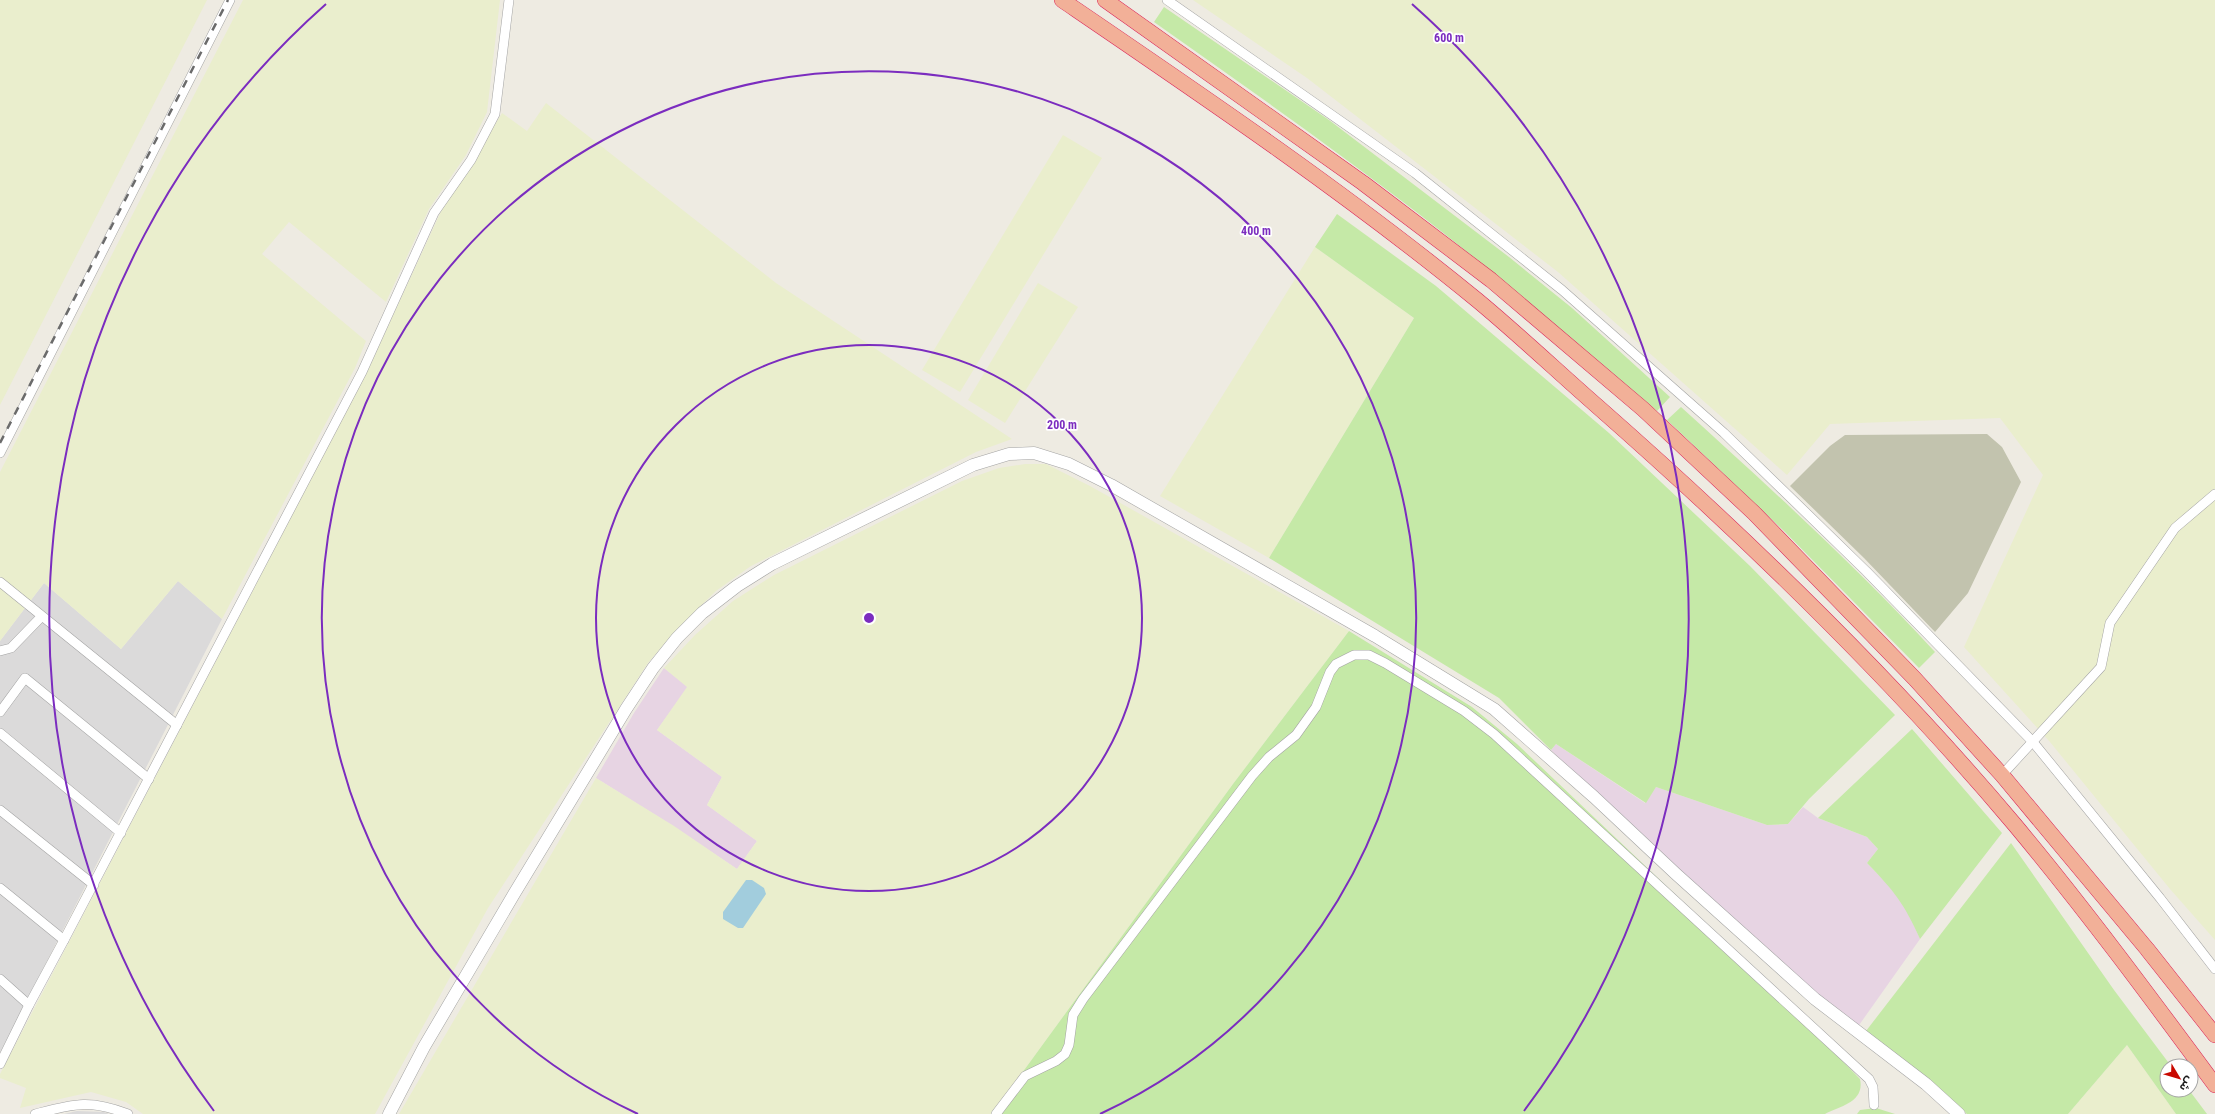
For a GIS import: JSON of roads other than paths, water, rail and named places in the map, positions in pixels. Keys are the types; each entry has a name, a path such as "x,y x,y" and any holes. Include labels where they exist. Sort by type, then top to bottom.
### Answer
{"highway":[{"path":"1062,0 1200,95 1349,202 1477,301 1629,434 1735,531 1899,696 2014,825 2132,973 2215,1085"},
{"path":"1105,0 1363,183 1491,280 1643,409 1754,513 1915,679 2002,775 2147,949 2215,1035"}],"street":[{"path":"0,453 230,0"},
{"path":"0,1064 3,1052 94,885 362,372 434,213 471,160 495,114 509,0"},
{"path":"1167,0 1415,173 1562,290 1724,432 1866,571 2033,742 2160,898 2215,969"},
{"path":"389,1114 424,1047 514,894 630,703 653,668 677,638 702,613 738,586 794,553 973,465 1009,454 1034,452 1069,464 1111,485 1375,636 1494,709 1594,797 1676,874 1815,1000 1926,1084 1959,1114"},
{"path":"2002,775 2101,667 2110,623 2157,557 2160,549 2175,528 2215,494"},
{"path":"0,582 177,725"},
{"path":"0,651 11,648 42,617"},
{"path":"996,1114 1025,1076 1056,1061 1064,1054 1069,1045 1073,1015 1083,999 1252,776 1269,758 1296,735 1316,707 1330,672 1336,664 1345,658 1360,655 1369,655 1385,663 1464,711 1494,734 1869,1079 1872,1088 1874,1105"},
{"path":"0,712 26,678 149,779"},
{"path":"0,734 121,833"},
{"path":"0,810 94,885"},
{"path":"0,888 64,940"},
{"path":"0,979 29,1005"},
{"path":"35,1114 80,1104 105,1105 128,1114"}],"water":[{"path":"746,880 752,880 764,888 766,894 743,928 738,928 723,919 723,912"}],"railway":[{"path":"0,443 228,0"}]}
